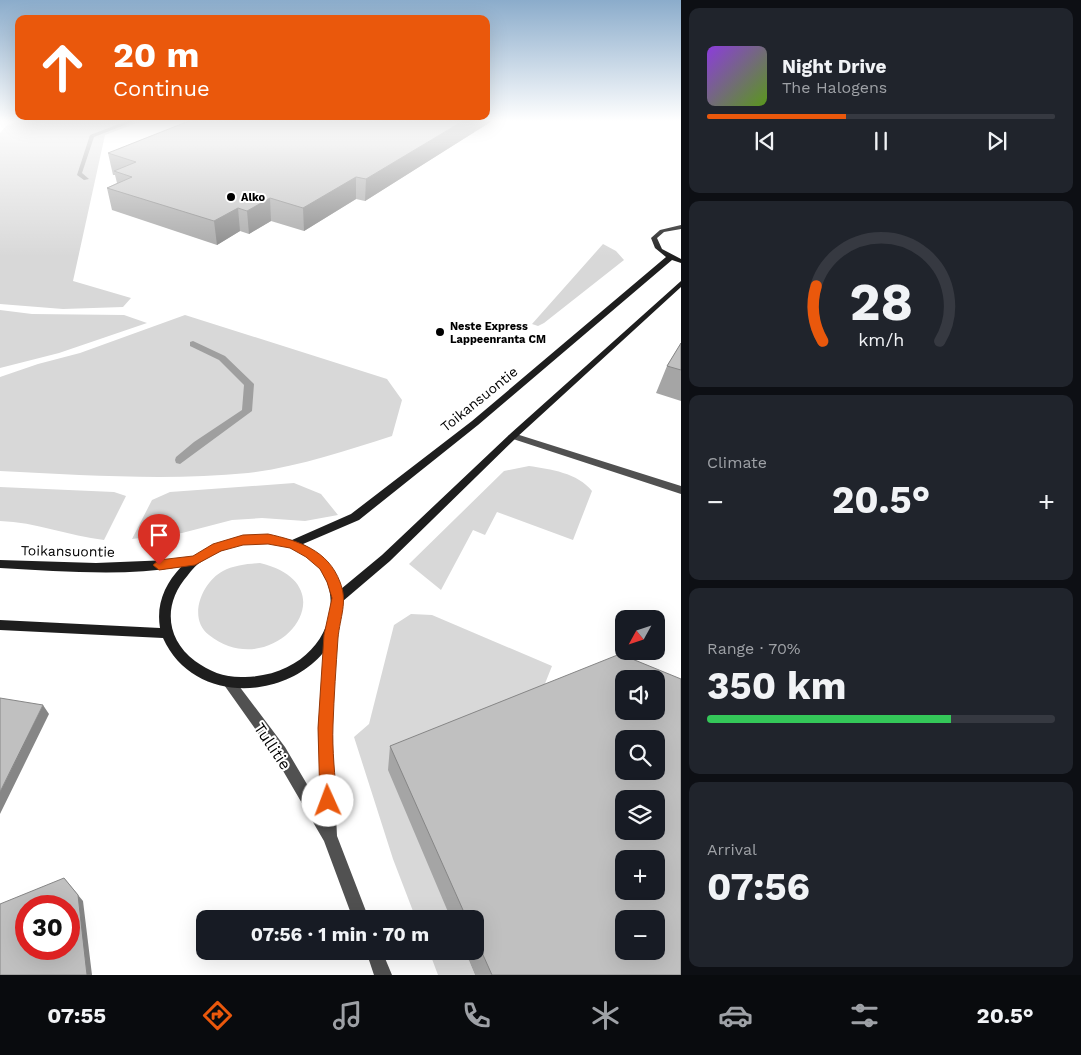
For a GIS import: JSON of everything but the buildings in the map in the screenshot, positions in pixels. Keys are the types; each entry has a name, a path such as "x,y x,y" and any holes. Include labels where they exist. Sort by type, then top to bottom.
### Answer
{"main road":[{"path":"681,227 662,231 654,238 657,247 671,257 681,261"},
{"name":"Toikansuontie","path":"293,544 355,517 476,423 671,257"},
{"path":"339,598 386,558 513,436 681,283"},
{"path":"268,539 293,544 310,553 324,566 334,581 339,598 331,635 314,657 289,674 260,683 228,682 200,673 178,656 166,633 164,613 169,593 180,576 195,560 217,548 243,540 268,539"},
{"name":"Toikansuontie","path":"0,564 106,568 195,560"},
{"path":"0,626 166,633"}],"street":[{"path":"513,436 681,490"},
{"name":"Tullitie","path":"330,837 325,728 331,635"},
{"name":"Tullitie","path":"228,682 280,752 330,837 358,910"},
{"path":"377,960 383,975"}],"shaded area":[{"path":"0,166 98,166 73,281 131,298 123,307 63,309 0,304"},
{"path":"603,244 616,251 624,260 544,323 538,326 532,324"},
{"path":"0,310 32,314 124,315 147,323 59,353 0,368"},
{"path":"185,315 387,379 402,400 392,436 303,463 248,473 155,477 0,471 0,377 38,364 80,353"},
{"path":"529,466 554,470 571,476 592,491 573,540 497,512 485,535 473,530 441,590 409,564 504,471"},
{"path":"294,483 321,494 338,515 305,521 262,518 232,520 182,533 132,539 152,500 170,492"},
{"path":"0,487 114,492 126,496 104,540 27,524 0,521"},
{"path":"260,563 288,575 301,591 302,609 294,627 278,641 257,648 233,647 209,635 202,628 198,610 200,601 209,583 223,571 246,564"},
{"path":"411,614 432,615 552,666 455,910 413,910 393,859 354,737 369,724 394,625"},
{"path":"432,960 469,960 475,975 438,975"}],"waterway":[{"path":"82,166 79,174 86,179"},
{"path":"180,460 198,444 247,411 249,384 222,358 193,344"}],"place":[{"name":"Alko","path":"231,197"},
{"name":"Neste Express Lappeenranta CM","path":"440,332"}],"route":[{"path":"159,565 195,560 217,548 243,540 268,539 293,544 310,553 324,566 334,581 339,598 331,635 325,728 328,801"}]}
